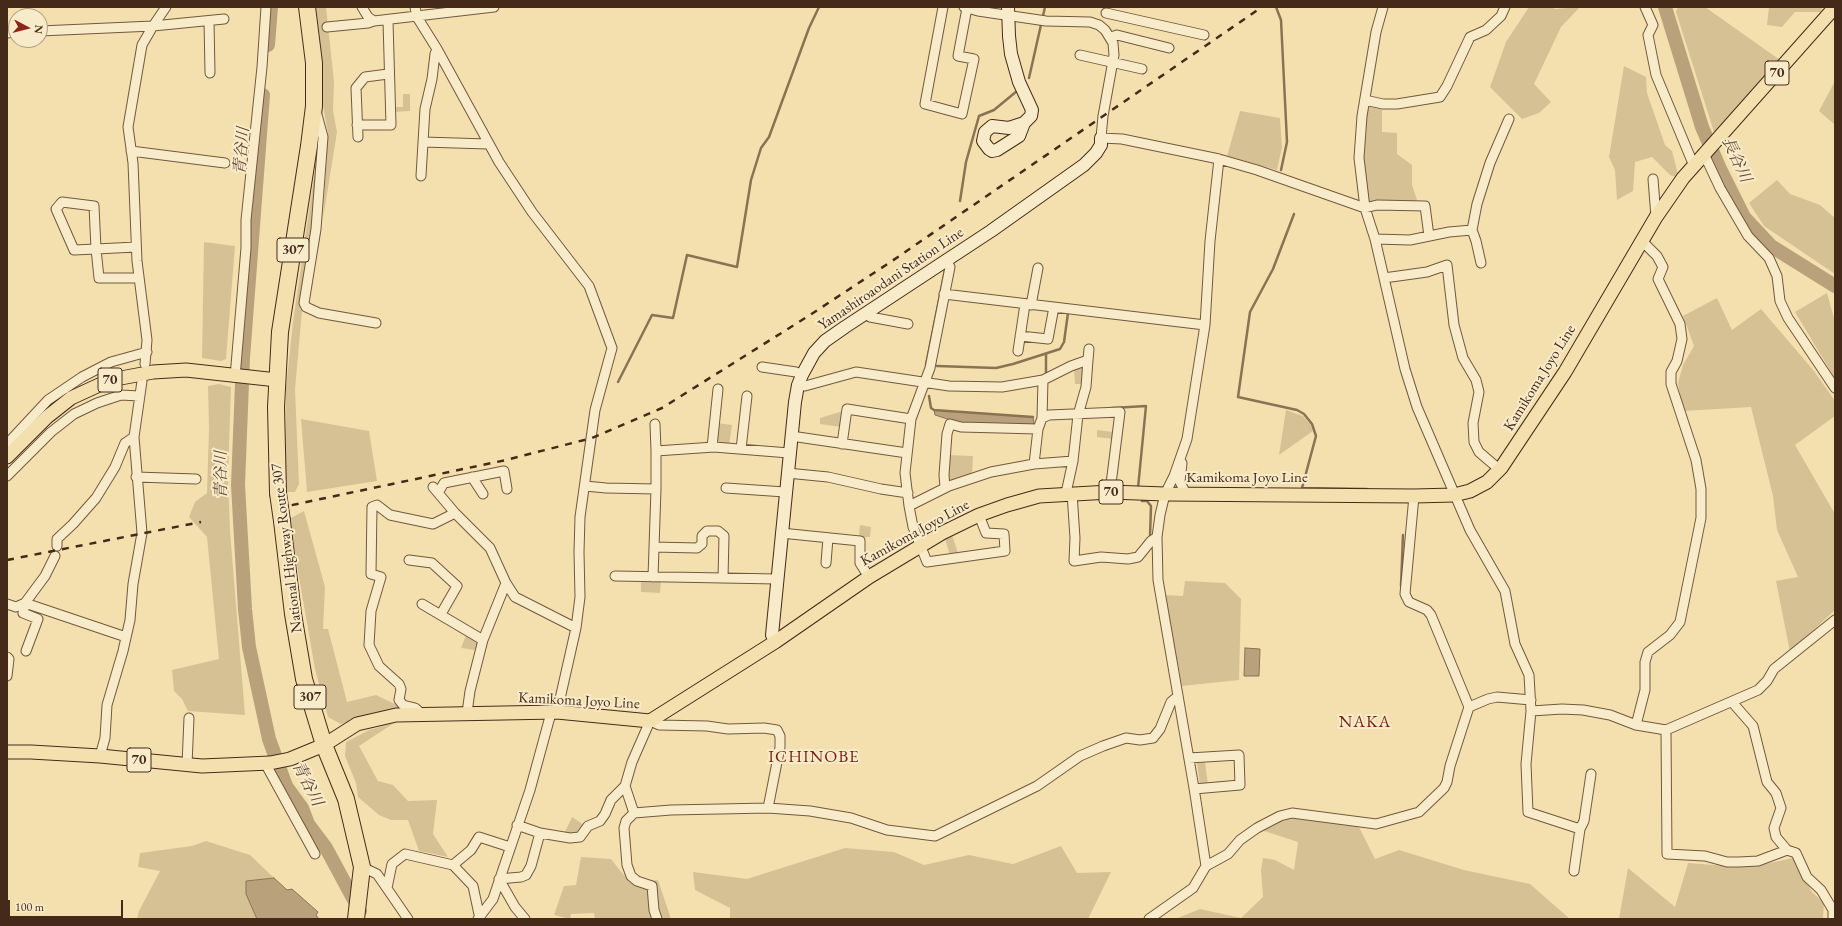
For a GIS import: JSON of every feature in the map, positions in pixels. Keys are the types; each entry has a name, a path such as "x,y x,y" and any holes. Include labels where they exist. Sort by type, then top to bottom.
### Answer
{"highway":[{"name":"National Highway Route 307","path":"307,7 314,63 314,106 310,146 280,332 269,379 278,493 293,614 304,679 324,745 346,799 361,874"},
{"name":"307","path":"356,919 361,874"}],"main road":[{"name":"Kamikoma Joyo Line","path":"7,752 100,756 202,766 268,763 290,759 324,745 351,727 368,720 396,715 554,713 650,721 775,642 869,577 942,533 979,515 1039,496 1069,493 1110,492 1165,494 1414,496 1454,495 1470,491 1487,482 1500,470 1565,372 1641,240 1694,166 1835,7"},
{"path":"1008,11 1009,42 1015,72 1032,110 1031,116 1024,123"},
{"name":"Yamashiroaodani Station Line","path":"775,642 772,635 791,436 800,380 814,353 825,341 946,259 991,231 1084,165 1096,153 1101,145 1102,138"},
{"name":"70","path":"7,457 47,416 71,398 110,380 153,372 186,370 237,377 269,379"}],"street":[{"path":"145,364 148,340 136,247 131,152 128,127 142,45 166,7"},
{"path":"237,377 246,248 246,220 262,67 266,7"},
{"path":"362,7 368,18 374,21"},
{"path":"415,7 417,17 437,49 488,144 532,212 589,286 612,348 595,410 580,517 580,597 576,628 554,713 530,790 493,899 479,918"},
{"path":"327,27 368,23 374,21 388,21 494,7"},
{"path":"943,7 925,104 962,114 974,60 958,56 966,7 978,11 1008,11 1042,21 1090,22 1099,25 1111,37 1115,49 1103,116 1102,138 1122,139 1219,159 1257,170 1365,208 1377,205 1424,206 1429,236"},
{"path":"1383,7 1376,32 1362,116 1359,158 1365,208 1375,239 1405,369 1417,407 1470,530 1505,591 1515,644 1529,675 1531,711 1526,764 1528,812 1580,829"},
{"path":"1365,100 1383,104 1397,104 1440,97 1447,86 1470,37 1486,30 1501,16 1505,7"},
{"path":"1645,7 1653,25 1648,35 1656,75 1694,166"},
{"path":"1099,25 1108,10 1204,35"},
{"path":"48,31 153,26 209,21 224,18"},
{"path":"209,21 210,73"},
{"path":"357,125 391,125 388,74 388,21"},
{"path":"1111,37 1117,35 1169,48"},
{"path":"421,176 425,108 437,49"},
{"path":"1080,55 1142,69"},
{"path":"358,137 356,88 365,76 388,74"},
{"path":"314,106 323,137 316,229 304,303 306,308 319,313 376,323"},
{"path":"1481,263 1472,230 1477,204 1490,164 1509,119"},
{"path":"423,142 488,144"},
{"path":"131,152 225,163"},
{"path":"1706,152 1720,188 1748,236 1769,258 1777,276 1780,300 1788,318 1835,388"},
{"path":"1186,494 1180,482 1183,452 1205,325 1210,241 1219,159"},
{"path":"1653,179 1656,217"},
{"path":"136,247 96,249 74,250 56,209 62,202 94,206 96,249 99,278 139,278"},
{"path":"1375,239 1410,240 1448,232 1472,230"},
{"path":"1636,725 1645,690 1645,662 1648,652 1666,638 1680,622 1701,518 1701,489 1696,460 1670,384 1671,372 1677,361 1682,339 1680,324 1658,279 1663,267 1657,256 1641,240"},
{"path":"946,259 950,267 930,368 911,419 905,473 913,527 927,562 1005,551 1004,534 986,533 979,515"},
{"path":"1384,278 1427,272 1447,265 1454,325 1463,358 1476,380 1479,392 1473,423 1474,442 1479,452 1500,470"},
{"path":"1018,351 1020,336 1038,268"},
{"path":"944,294 988,298 1205,325"},
{"path":"1020,336 1048,340 1054,307"},
{"path":"865,314 870,317 908,324"},
{"path":"1089,349 1086,386 1078,415 1069,493 1075,538 1074,561 1101,556 1128,559 1138,557 1151,541 1157,537"},
{"path":"7,444 48,400 82,377 112,362 147,352"},
{"path":"762,367 796,372 805,386 856,372 949,386 1002,387 1043,380 1071,366 1088,360"},
{"path":"1034,464 1038,429 1042,418 1043,380"},
{"path":"100,756 105,738 107,705 124,651 130,620 133,584 142,533 136,477 134,437 142,381"},
{"path":"712,447 718,389"},
{"path":"7,476 51,432 74,414 97,403 121,395 139,396"},
{"path":"742,449 747,396"},
{"path":"842,444 847,409 911,419"},
{"path":"1042,418 1049,415 1078,415 1120,412 1110,492"},
{"path":"653,577 656,489 655,424"},
{"path":"945,488 944,475 946,434 950,424 961,426 1038,429"},
{"path":"791,436 907,453"},
{"path":"57,546 58,538 73,524 96,498 115,467 126,443 134,437"},
{"path":"656,451 712,447 789,453"},
{"path":"1183,452 1165,494 1160,515 1157,537 1158,580 1206,866"},
{"path":"909,506 945,488 991,472 1034,464 1073,461"},
{"path":"507,489 504,472 444,483 435,490 455,513 490,548 506,583 515,597 576,628"},
{"path":"787,473 828,477 908,494"},
{"path":"136,477 196,479"},
{"path":"472,478 483,494"},
{"path":"585,486 656,489"},
{"path":"726,488 785,492"},
{"path":"1149,919 1193,888 1206,866 1228,854 1240,840 1257,828 1280,816 1292,813 1376,824 1419,812 1444,788 1469,707 1431,615 1427,610 1409,602 1405,594 1414,496"},
{"path":"422,714 415,708 403,704 399,700 401,689 399,684 379,666 369,645 371,611 381,577 371,574 372,507 376,505 390,515 433,524 455,513"},
{"path":"654,547 696,548 702,544 702,536 707,531 718,531 724,536 723,578"},
{"path":"781,533 860,541 860,563 869,577"},
{"path":"826,563 828,538"},
{"path":"7,604 16,607 25,602 45,576 55,556"},
{"path":"409,560 432,563 458,586 441,614"},
{"path":"615,576 777,579"},
{"path":"467,713 470,690 483,640 506,583"},
{"path":"25,602 126,637"},
{"path":"25,602 23,613 38,619 26,651"},
{"path":"422,604 483,640"},
{"path":"1531,711 1562,709 1583,710 1610,715 1636,725 1666,730 1758,690 1767,681 1774,669 1835,620"},
{"path":"7,657 9,659 7,676"},
{"path":"657,919 652,886 637,881 631,876 627,865 624,828 626,821 634,813 671,810 768,808 851,818 887,830 935,836 1037,786 1080,756 1126,738 1140,740 1153,738 1160,729 1171,702 1177,697"},
{"path":"1469,707 1497,697 1531,700"},
{"path":"1732,702 1753,726 1767,782 1776,793 1781,808 1774,828 1776,837 1787,850 1796,853 1807,877 1821,890 1833,910 1833,919"},
{"path":"187,765 189,718"},
{"path":"517,825 540,833 570,838 580,837 588,826 600,821 611,800 625,786 632,762 650,721 659,725 707,726 728,729 764,728 777,730 780,736 780,747 768,808"},
{"path":"1666,730 1667,854 1705,856 1727,862 1739,862 1758,861 1787,850"},
{"path":"1189,758 1239,755 1240,785 1194,789"},
{"path":"268,763 315,854"},
{"path":"1574,871 1580,829 1584,821 1591,774"},
{"path":"625,786 634,813"},
{"path":"500,879 521,877 526,875 531,866 540,833"},
{"path":"453,865 471,850 479,837 510,847"},
{"path":"387,888 392,864 405,854 453,865 473,886 479,918"},
{"path":"361,874 377,874 408,919"},
{"path":"500,879 515,907 525,919"}],"shaded area":[{"path":"316,7 326,7 334,82 333,111 337,132 323,219 328,133 323,106 323,66"},
{"path":"1529,7 1551,7 1555,9 1580,7 1561,27 1534,84 1551,102 1539,113 1522,119 1490,87 1506,42"},
{"path":"1678,7 1705,7 1780,60 1714,132 1676,12"},
{"path":"1769,7 1822,7 1821,12 1795,12 1782,27 1767,25"},
{"path":"1624,66 1646,77 1647,93 1665,145 1672,151 1679,178 1670,175 1652,157 1635,162 1633,191 1617,200 1615,170 1609,157"},
{"path":"1835,81 1835,125 1819,111"},
{"path":"403,94 410,94 410,111 393,112 394,107 403,107"},
{"path":"1367,104 1382,108 1382,132 1397,133 1397,154 1412,165 1412,185 1418,203 1369,204 1363,151"},
{"path":"1240,111 1280,118 1282,147 1277,170 1227,156"},
{"path":"320,136 311,232 300,308 302,311 295,389 299,484 295,492 287,492 285,461 286,388 293,322"},
{"path":"1777,180 1790,194 1820,205 1835,218 1835,274 1764,226 1749,203"},
{"path":"204,242 235,246 226,359 221,361 202,358"},
{"path":"1827,293 1835,322 1834,377 1795,312"},
{"path":"1717,298 1732,330 1761,309 1814,371 1835,401 1835,416 1795,445 1835,514 1835,610 1790,652 1776,581 1798,577 1777,530 1773,496 1751,407 1683,411 1678,383 1683,365 1694,346 1683,316"},
{"path":"1082,367 1084,370 1083,384 1075,384 1074,369"},
{"path":"219,384 231,387 228,477 230,531 245,715 188,711 182,699 174,691 172,670 219,659 207,537 189,517 195,502 207,493 209,429 208,386"},
{"path":"934,410 1033,417 1034,424 1031,427 963,424 935,415"},
{"path":"1286,410 1303,416 1310,424 1313,431 1279,455"},
{"path":"843,411 841,427 820,424 820,418"},
{"path":"301,419 369,431 377,481 307,492"},
{"path":"717,423 732,425 729,446 714,445"},
{"path":"1097,430 1113,432 1113,439 1097,437"},
{"path":"948,455 973,456 972,476 947,484"},
{"path":"304,511 325,587 323,629 328,629 347,702 376,695 405,709 372,713 341,724 328,717 315,669 295,554 291,518"},
{"path":"860,525 871,527 870,537 859,537"},
{"path":"952,535 958,553 950,555 945,539"},
{"path":"641,580 661,581 660,593 641,592"},
{"path":"1185,581 1225,583 1241,599 1239,680 1182,686 1165,595 1183,596"},
{"path":"466,635 477,643 475,650 461,648"},
{"path":"1245,648 1260,649 1259,676 1244,676"},
{"path":"394,723 359,746 378,781 393,785 408,801 437,800 433,834 448,857 419,851 408,820 391,820 379,815 358,797 356,783 345,756 346,742 369,730"},
{"path":"1205,762 1208,785 1200,785 1197,763"},
{"path":"1295,816 1358,825 1375,859 1399,850 1464,870 1530,884 1570,919 1175,919 1200,909 1241,918 1263,897 1261,870 1263,858 1275,860 1294,870 1298,842 1258,829 1280,818"},
{"path":"572,817 584,825 579,834 564,834"},
{"path":"206,841 250,855 274,878 246,881 246,894 257,919 137,919 139,911 160,871 138,867 140,853 192,846"},
{"path":"1061,846 1077,873 1111,872 1088,919 730,919 730,908 695,890 693,872 747,879 845,848 894,852 924,865 969,855 1013,864"},
{"path":"581,857 611,859 630,883 658,880 671,919 595,919 594,913 571,914 570,919 554,915 564,886 576,885"},
{"path":"1793,858 1812,892 1824,903 1823,919 1619,919 1628,868 1675,907 1688,863 1740,867 1761,865"},
{"path":"274,878 287,890 292,889 318,912 316,915 319,919 257,919 246,894 246,881"}],"waterway":[{"name":"青谷川","path":"268,45 271,7"},
{"path":"618,382 652,315 673,318 687,255 737,267 751,180 761,148 769,137 809,28 819,7"},
{"path":"1029,78 1045,7"},
{"path":"1276,7 1281,20 1287,142 1281,170"},
{"name":"長谷川","path":"1665,7 1702,127 1720,169 1744,217 1771,246 1835,286"},
{"path":"960,201 966,162 979,116 994,110 1017,91"},
{"name":"青谷川","path":"263,95 243,358 238,485 245,609 249,647 269,739 286,786 302,808 308,824 326,848 360,911"},
{"path":"1294,214 1273,269 1250,312 1238,397 1297,410 1304,414 1312,424 1316,436 1302,488 1367,489"},
{"path":"926,365 945,270"},
{"path":"937,366 996,368 1060,349 1064,342 1068,313"},
{"path":"1046,354 1046,375"},
{"path":"929,396 931,408 934,410 1033,417"},
{"path":"1112,408 1146,406 1138,488"},
{"path":"1142,501 1147,501 1151,506 1150,536"},
{"path":"1401,586 1403,535"}],"railway":[{"path":"278,508 506,460 592,438 662,408 810,315 892,261 1262,7"},
{"path":"7,560 201,522"}],"district":[{"name":"NAKA","path":"1365,722"},
{"name":"ICHINOBE","path":"814,757"}]}
